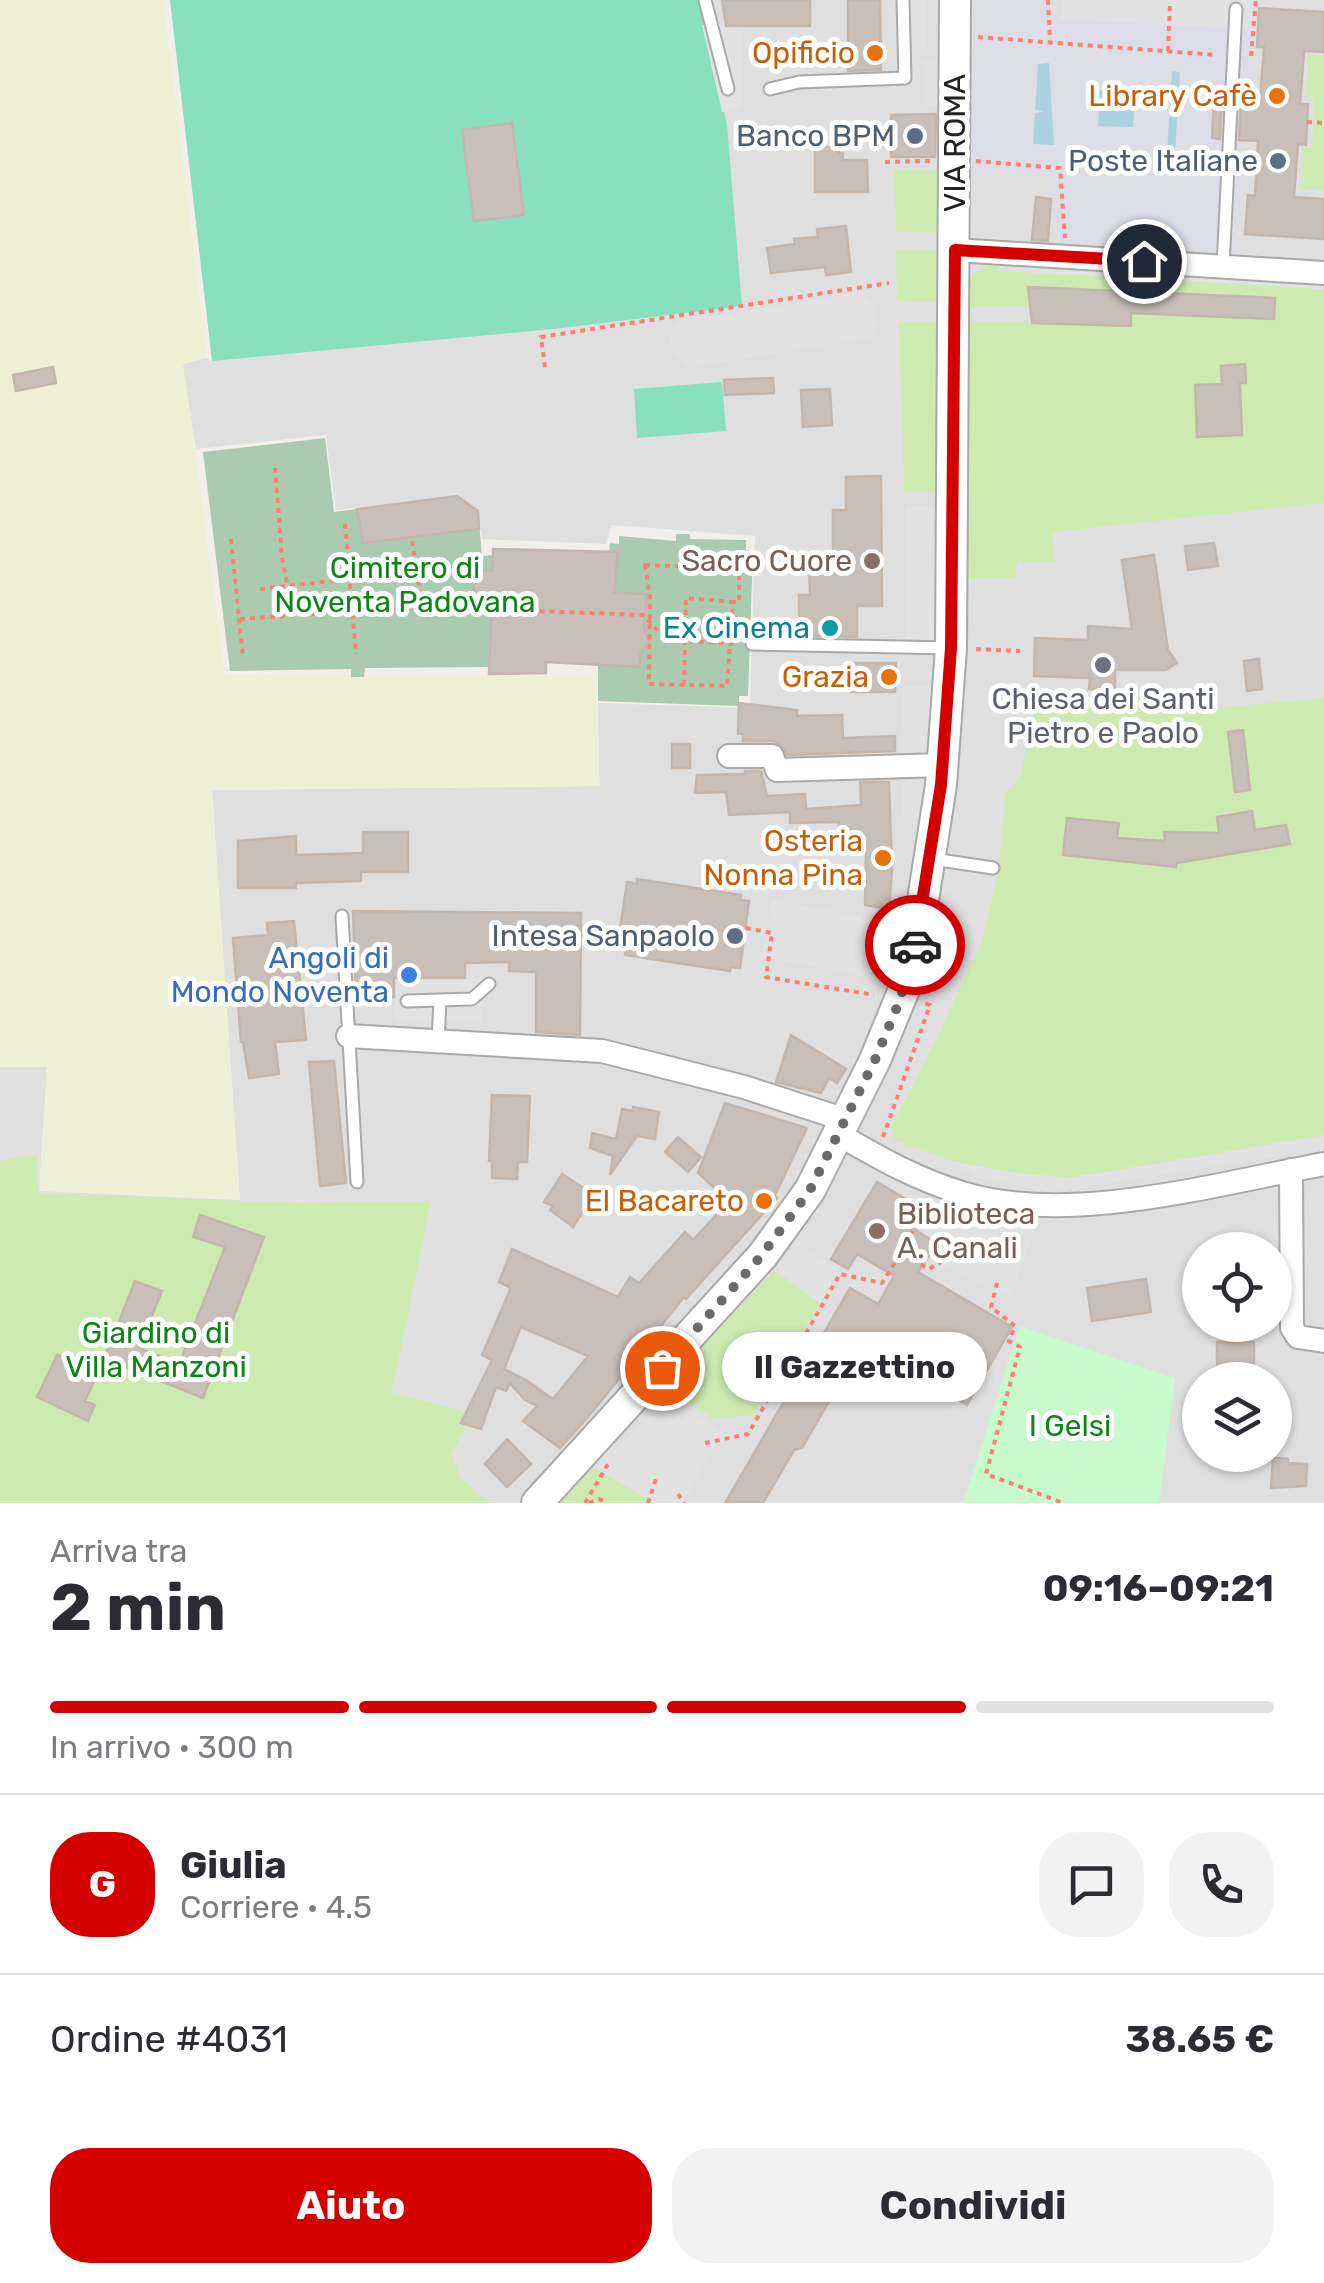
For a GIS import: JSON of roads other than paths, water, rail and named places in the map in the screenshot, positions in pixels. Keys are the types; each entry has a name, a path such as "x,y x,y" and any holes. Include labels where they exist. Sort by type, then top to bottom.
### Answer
{"street":[{"name":"VIA ROMA","path":"537,1503 762,1255 810,1190 913,973 943,765 951,648 955,0"},
{"path":"955,250 1324,273"},
{"path":"730,756 772,756 778,770 943,765"},
{"path":"348,1036 602,1051 744,1088 842,1127 877,1158 900,1170 965,1194 1018,1203 1089,1204 1324,1164"},
{"path":"1291,1170 1292,1328 1298,1337 1324,1341"}],"lane":[{"path":"705,0 728,89"},
{"path":"770,89 799,82 905,78 903,0"},
{"path":"1222,266 1236,9"},
{"path":"752,644 951,648"},
{"path":"931,858 993,868"},
{"path":"342,916 357,1182"},
{"path":"407,1001 472,999 489,984"},
{"path":"438,1041 440,1000"}],"water":[{"path":"1049,63 1054,145 1033,144 1035,113 1043,112 1035,109 1038,64"},
{"path":"1172,71 1180,72 1175,154 1167,153"},
{"path":"1100,90 1136,91 1133,127 1098,126"}],"place":[{"name":"Opificio","path":"875,53"},
{"name":"Library Cafè","path":"1277,96"},
{"name":"Banco BPM","path":"915,136"},
{"name":"Poste Italiane","path":"1278,161"},
{"name":"Sacro Cuore","path":"872,561"},
{"name":"Ex Cinema","path":"830,628"},
{"name":"Chiesa dei Santi Pietro e Paolo","path":"1103,665"},
{"name":"Grazia","path":"889,677"},
{"name":"Osteria Nonna Pina","path":"883,858"},
{"name":"Intesa Sanpaolo","path":"735,936"},
{"name":"Angoli di Mondo Noventa","path":"409,975"},
{"name":"El Bacareto","path":"764,1201"},
{"name":"Biblioteca A. Canali","path":"877,1231"},
{"name":"Il Gazzettino","path":"662,1368"}],"park label":[{"name":"Cimitero di Noventa Padovana","path":"405,585"},
{"name":"Giardino di Villa Manzoni","path":"156,1350"},
{"name":"I Gelsi","path":"1070,1426"}]}
